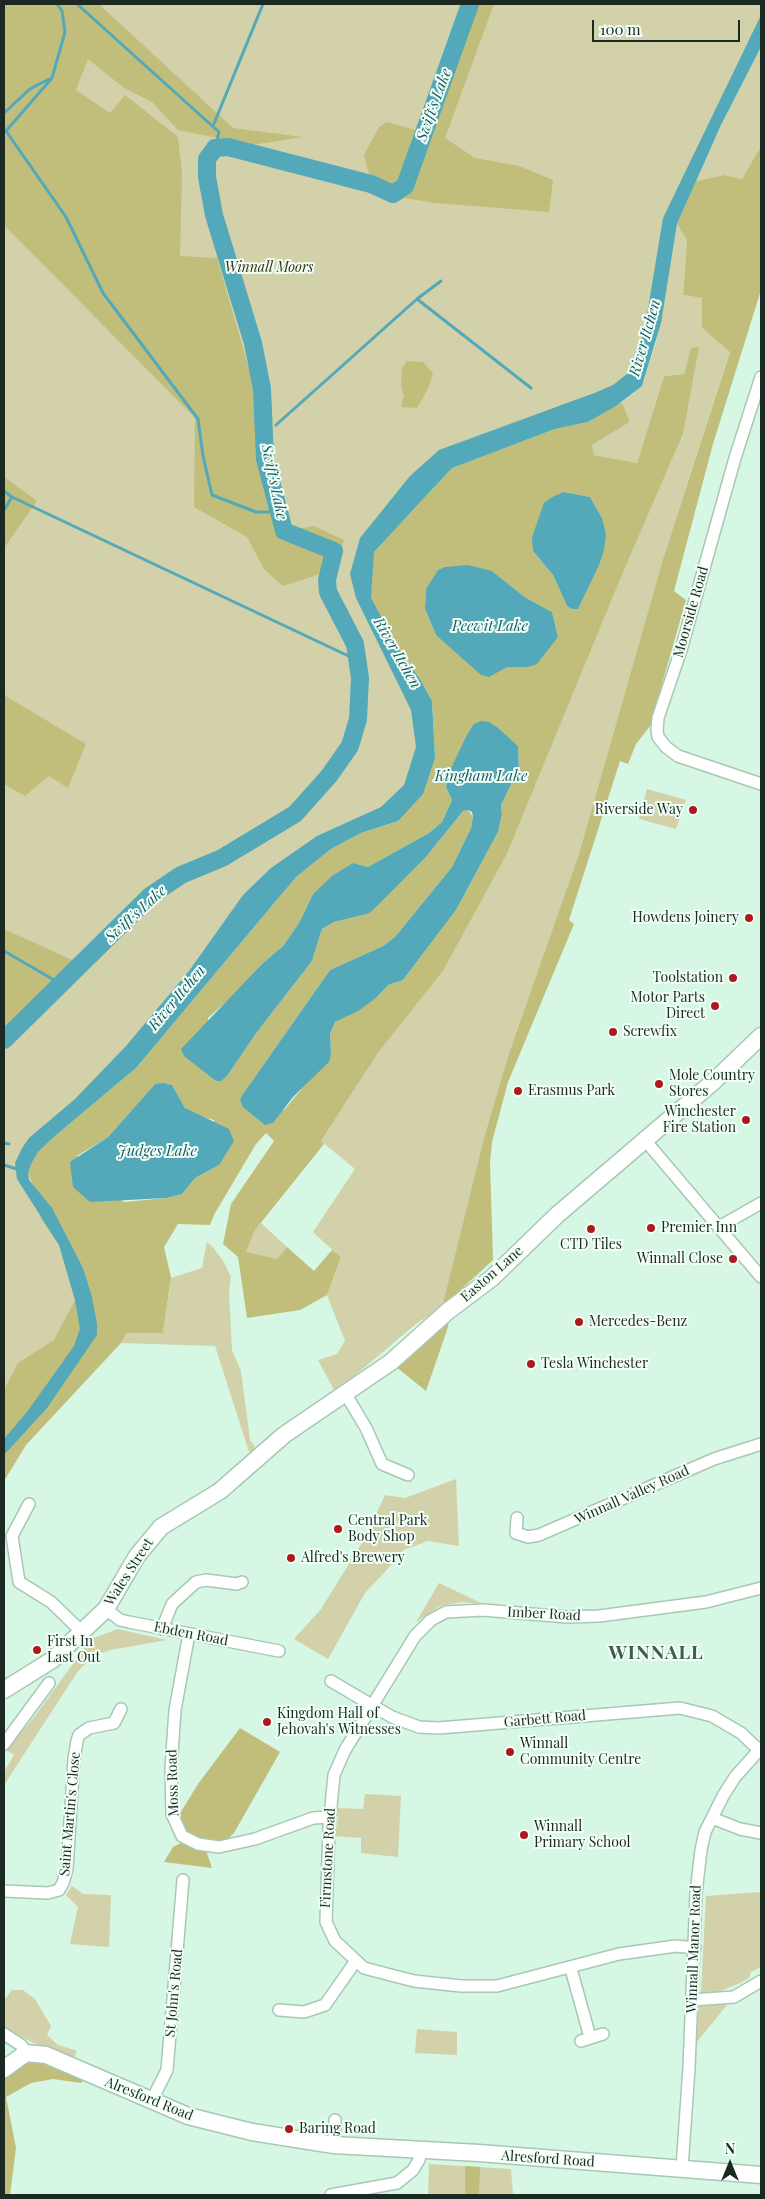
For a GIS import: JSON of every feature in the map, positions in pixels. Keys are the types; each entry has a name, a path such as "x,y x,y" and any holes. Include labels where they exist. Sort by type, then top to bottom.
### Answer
{"street":[{"name":"Moorside Road","path":"761,377 735,458 681,650 658,718 657,730 658,737 666,747 678,756 761,784"},
{"name":"Easton Lane","path":"212,1496 238,1477 284,1435 344,1392 391,1362 448,1311 492,1278 557,1215 712,1082 761,1036"},
{"path":"644,1139 761,1277"},
{"path":"720,1227 761,1203"},
{"path":"344,1392 366,1428 378,1468 408,1475"},
{"name":"Winnall Valley Road","path":"517,1518 516,1532 528,1537 539,1535 714,1459 761,1444"},
{"name":"Wales Street","path":"4,1690 48,1663 106,1610 132,1563 152,1536 181,1513 212,1496"},
{"path":"29,1504 12,1536 19,1582 46,1598 82,1632"},
{"path":"162,1629 172,1604 196,1582 206,1580 237,1584 242,1582"},
{"name":"Imber Road","path":"372,1705 415,1636 431,1620 446,1612 483,1610 567,1617 599,1616 706,1602 761,1588"},
{"name":"Ebden Road","path":"106,1610 120,1620 279,1651"},
{"name":"Moss Road","path":"189,1634 175,1710 171,1768 172,1814 182,1836 198,1844 219,1847 254,1839 313,1818 330,1817"},
{"name":"Garbett Road","path":"331,1681 404,1723 439,1728 689,1709 712,1716 741,1733 760,1749"},
{"path":"4,1744 49,1683"},
{"name":"Firmstone Road","path":"372,1705 339,1762 333,1781 330,1817 326,1922 335,1941 355,1962 364,1968 407,1980 470,1986 508,1984 571,1969 619,1954 676,1946 695,1948"},
{"name":"Saint Martin's Close","path":"4,1891 48,1893 59,1890 67,1869 74,1759 79,1735 89,1728 114,1723 120,1708"},
{"name":"Winnall Manor Road","path":"682,2168 699,1860 705,1832 712,1818 735,1777 760,1749"},
{"path":"712,1818 740,1829 761,1833"},
{"name":"St John's Road","path":"151,2102 167,2070 183,1880"},
{"path":"279,2011 304,2012 325,2005 355,1962"},
{"path":"571,1969 585,2039 603,2034"},
{"path":"692,2000 734,1997 761,1981"},
{"path":"4,2034 21,2045 26,2053 4,2069"},
{"name":"Alresford Road","path":"26,2053 46,2055 151,2102 219,2125 334,2145 761,2175"},
{"path":"334,2145 335,2120"},
{"path":"331,2195 397,2183 413,2170 419,2160 421,2150"}],"green space":[{"name":"Winnall Moors","path":"77,4 761,4 761,31 672,218 637,379 403,503 427,735 394,812 344,831 45,1137 49,1219 85,1298 4,1448 4,134"},
{"path":"761,47 761,146 742,179 724,175 696,181 721,125"},
{"path":"677,224 687,239 683,295 702,298 702,328 730,351 663,559 578,857 532,989 484,1138 442,1307 416,1324 335,1392 318,1360 337,1354 345,1341 327,1295 341,1258 313,1232 355,1169 321,1141 378,1053 443,971 507,854 622,575 683,434 691,349 684,374 664,376 637,463 594,455 592,445 630,422 622,402 642,386 656,342"},
{"path":"647,789 686,800 676,829 639,819"},
{"path":"261,1223 287,1247 277,1259 245,1253 255,1230"},
{"path":"207,1242 224,1262 231,1277 229,1290 232,1350 241,1371 250,1440 255,1447 250,1455 215,1346 121,1343 127,1333 163,1333 171,1278 202,1268"},
{"path":"456,1479 459,1546 428,1541 403,1550 365,1593 328,1659 294,1639 321,1609 365,1538 385,1495 405,1498"},
{"path":"439,1583 483,1604 462,1602 440,1606 416,1622"},
{"path":"118,1629 167,1640 110,1650 92,1657 78,1671 4,1785 4,1772 14,1755 6,1750 35,1716 91,1639"},
{"path":"365,1794 401,1796 398,1857 361,1853 361,1838 332,1836 333,1829 337,1826 338,1816 334,1812 334,1808 363,1809"},
{"path":"72,1886 83,1894 111,1895 109,1947 70,1944 78,1907 66,1895"},
{"path":"761,1892 761,1967 751,1972 749,1978 716,1993 707,1994 701,1992 706,1896"},
{"path":"12,1990 23,1990 35,1999 51,2026 47,2035 58,2045 77,2051 72,2062 4,2028 4,2000"},
{"path":"702,2004 727,2005 696,2043 699,2006"},
{"path":"417,2029 457,2032 457,2055 415,2053"},
{"path":"429,2164 511,2169 513,2195 428,2195"}],"shaded area":[{"path":"4,4 103,4 101,6 233,128 303,137 252,145 178,130 152,102 124,88 88,59 76,90 110,113 125,95 178,137 182,172 180,256 217,258 256,393 259,459 284,531 314,526 344,540 336,569 283,586 264,569 247,537 194,507 195,418 4,225"},
{"path":"464,4 494,4 445,138 475,158 519,166 553,180 549,212 435,203 374,193 364,155 379,127 387,122 419,131"},
{"path":"761,146 761,290 713,444 674,591 686,600 650,726 636,744 628,764 620,761 569,920 574,924 508,1082 492,1142 490,1163 493,1260 442,1307 484,1138 509,1054 578,857 663,559 730,352 702,328 702,298 683,295 687,240 677,224 696,181 724,175 742,179"},
{"path":"699,347 683,434 622,575 507,854 443,971 378,1053 321,1141 324,1144 255,1230 246,1252 277,1259 287,1247 314,1271 332,1250 341,1257 327,1295 300,1310 247,1318 238,1257 223,1244 231,1204 274,1141 266,1133 256,1144 215,1213 210,1225 178,1224 164,1247 171,1277 163,1333 127,1333 121,1343 26,1445 4,1481 5,1388 18,1363 54,1340 75,1300 59,1245 41,1219 35,1188 28,1173 38,1152 136,1068 296,877 331,849 361,833 398,821 435,758 432,701 420,679 398,648 370,598 374,552 452,468 555,429 588,422 622,402 630,422 592,445 594,455 637,463 664,376 684,374 691,348","holes":["564,492 590,497 602,518 604,550 578,609 567,606 553,575 533,551","492,571 526,598 552,612 558,637 528,667 507,667 436,635 425,609 426,589","511,740 518,746 519,768 501,805 502,814 498,832 456,910 403,980 388,985 376,998 335,1022 330,1034 331,1054 284,1110 243,1094 330,970 383,946 395,937 452,867 471,828 473,817 468,810 463,811 426,857 367,914 334,922 322,929 312,961 257,1032 227,1076 216,1081 212,1077 208,1018 236,993 263,963 283,946 299,923 313,894 353,863 368,867 429,833 442,822 452,800 446,787 459,753","155,1084 172,1085 185,1108 198,1116 214,1120 219,1165 195,1178 182,1194 166,1198 124,1202 77,1156 108,1137"]},
{"path":"407,361 423,362 433,373 428,389 417,408 401,407 404,396 401,385 402,368"},
{"path":"4,477 37,501 4,548"},
{"path":"4,695 86,744 68,788 49,776 25,796 4,784"},
{"path":"4,929 81,964 4,1034"},
{"path":"449,1318 448,1327 426,1391 395,1366"},
{"path":"240,1728 280,1752 234,1833 225,1842 202,1841 191,1838 177,1822 179,1815 198,1784"},
{"path":"181,1843 206,1850 212,1868 164,1862 173,1847"},
{"path":"26,2059 44,2061 84,2079 81,2083 53,2079 31,2083 6,2097 16,2148 10,2195 4,2195 4,2075"},
{"path":"465,2166 480,2167 479,2195 465,2195"}],"water":[{"name":"River Itchen","path":"761,15 761,47 721,125 677,224 661,323 642,386 616,406 588,422 555,429 452,468 374,552 371,598 398,648 420,679 432,701 435,758 423,794 398,821 361,833 331,849 296,877 136,1068 55,1136 38,1152 31,1164 28,1173 29,1180 52,1208 83,1268 92,1297 97,1335 47,1408 4,1455 4,1439 27,1412 74,1346 80,1329 75,1300 59,1245 17,1179 15,1163 22,1148 29,1138 75,1099 126,1046 189,971 243,895 271,868 317,836 381,807 404,785 416,747 411,710 356,598 350,574 360,538 410,476 439,450 597,392 613,385 632,370 645,327 663,218"},
{"path":"564,492 590,497 602,518 606,535 599,565 578,609 572,609 567,606 553,575 533,551 532,537 544,503"},
{"name":"Peewit Lake","path":"468,565 492,571 526,598 552,612 558,637 537,664 528,667 507,667 489,677 481,675 436,635 425,609 426,589 438,570 445,567"},
{"name":"Kingham Lake","path":"481,721 489,722 498,728 518,746 519,768 501,805 502,814 498,832 456,910 403,980 388,985 376,998 358,1011 335,1022 330,1034 331,1054 329,1062 293,1097 273,1123 265,1125 243,1107 240,1100 243,1094 330,970 383,946 395,937 452,867 471,828 472,812 468,810 463,811 426,857 372,911 334,922 322,929 312,961 257,1032 227,1076 221,1081 216,1081 184,1056 181,1049 263,963 283,946 299,923 313,894 332,876 353,863 368,867 429,833 442,822 452,800 446,787 452,766 468,733 474,724"},
{"name":"Judges Lake","path":"155,1084 172,1085 185,1108 229,1129 234,1141 219,1165 195,1178 182,1194 166,1198 90,1202 73,1187 70,1162 108,1137"}],"waterway":[{"path":"57,4 62,11 65,32 52,78 6,131 66,217 103,293 198,419 203,456 212,495 256,512 279,512"},
{"path":"77,4 219,132 215,148"},
{"path":"213,126 263,4"},
{"name":"Swift's Lake","path":"4,1040 150,896 181,875 222,858 295,814 329,776 350,746 358,719 360,678 355,644 328,592 327,580 334,551 284,531 265,459 262,389 253,343 214,215 207,177 207,159 215,148 228,147 371,184 393,194 405,186 470,4"},
{"path":"4,113 30,89 49,79"},
{"path":"276,425 417,299 441,281"},
{"path":"417,299 531,388"},
{"name":"Swift's Lake","path":"264,436 267,433"},
{"path":"4,491 12,497 4,510"},
{"path":"12,497 357,660"},
{"path":"4,951 61,984"},
{"path":"4,1143 9,1144"},
{"path":"4,1165 17,1169"}],"place":[{"name":"Riverside Way","path":"693,810"},
{"name":"Howdens Joinery","path":"749,918"},
{"name":"Toolstation","path":"733,978"},
{"name":"Motor Parts Direct","path":"715,1006"},
{"name":"Screwfix","path":"613,1032"},
{"name":"Mole Country Stores","path":"659,1084"},
{"name":"Erasmus Park","path":"518,1091"},
{"name":"Winchester Fire Station","path":"746,1120"},
{"name":"Premier Inn","path":"651,1228"},
{"name":"CTD Tiles","path":"591,1229"},
{"name":"Winnall Close","path":"733,1259"},
{"name":"Mercedes-Benz","path":"579,1322"},
{"name":"Tesla Winchester","path":"531,1364"},
{"name":"Central Park Body Shop","path":"338,1529"},
{"name":"Alfred's Brewery","path":"291,1558"},
{"name":"First In Last Out","path":"37,1650"},
{"name":"Kingdom Hall of Jehovah's Witnesses","path":"267,1722"},
{"name":"Winnall Community Centre","path":"510,1752"},
{"name":"Winnall Primary School","path":"524,1835"},
{"name":"Baring Road","path":"289,2129"}],"district":[{"name":"WINNALL","path":"656,1653"}]}
